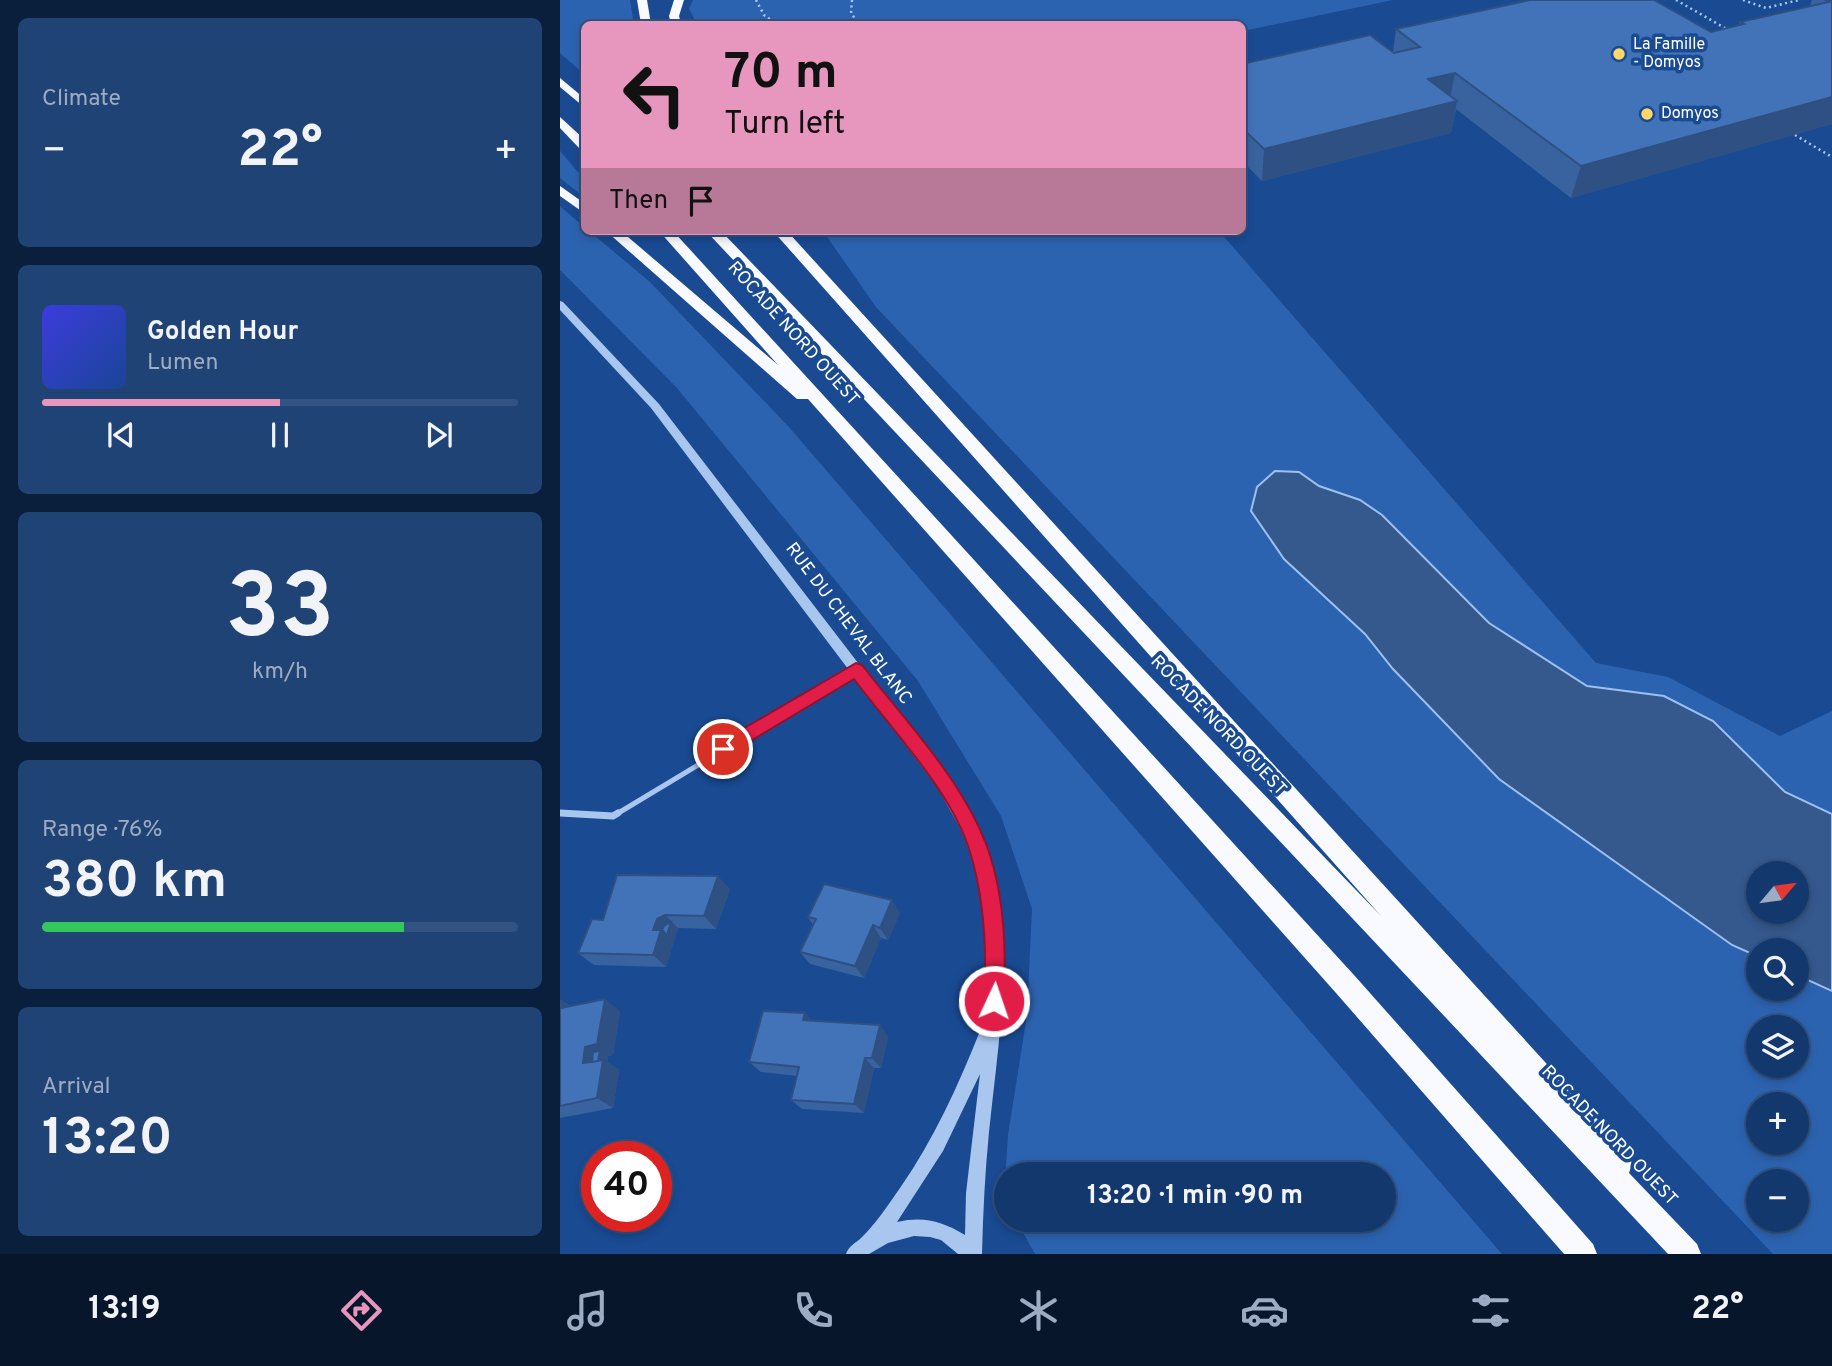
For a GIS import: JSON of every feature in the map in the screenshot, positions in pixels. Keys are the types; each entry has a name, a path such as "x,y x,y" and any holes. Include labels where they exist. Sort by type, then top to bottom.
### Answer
{"highway":[{"path":"642,0 646,21"},
{"path":"675,21 674,16 679,0"},
{"path":"560,81 581,101"},
{"path":"560,121 581,143"},
{"path":"560,190 581,207"},
{"path":"618,235 753,354 848,431"},
{"name":"ROCADE NORD OUEST","path":"670,235 1583,1254"},
{"name":"ROCADE NORD OUEST","path":"717,235 1687,1254"},
{"path":"784,235 1699,1254"},
{"path":"795,235 890,355"}],"street":[{"name":"RUE DU CHEVAL BLANC","path":"560,304 655,406 943,783 980,852 989,884 996,954 993,1016 972,1186 972,1254"},
{"name":"RUE DU CHEVAL BLANC","path":"862,1248 904,1200 960,1105 993,1016"},
{"path":"862,1248 894,1230 920,1226 944,1232 972,1254"}],"lane":[{"path":"560,813 613,816 856,670"}],"path":[{"path":"756,0 764,15 773,21"},
{"path":"852,0 850,13 857,21"},
{"path":"1676,0 1730,31"},
{"path":"1743,0 1766,8 1799,0"},
{"path":"1795,135 1832,157"}],"shaded area":[{"path":"560,0 630,0 634,21 581,21 581,71 560,53"},
{"path":"693,0 1393,0 1246,30 1246,21 695,21 689,9"},
{"path":"560,151 581,176 581,195 560,178"},
{"path":"560,206 581,224 581,235 594,235 650,282 788,426 1502,1254 1035,1254 1023,1232 1396,1232 1396,1162 1006,1162 1027,1015 1032,909 1001,816 918,681 677,388 560,270"},
{"path":"826,235 1222,235 1596,663 1668,677 1780,736 1832,711 1832,1254 1773,1254 1752,1232 1809,1232 1809,1169 1746,1169 1746,1225 876,307"},
{"path":"1275,471 1299,472 1319,486 1360,500 1382,515 1489,623 1587,686 1664,696 1713,721 1785,792 1832,814 1832,991 1809,980 1809,938 1746,938 1746,951 1732,945 1499,779 1393,669 1365,634 1284,559 1251,511 1257,487"}],"building":[{"path":"1530,0 1654,0 1711,32 1744,24 1740,22 1832,0 1832,97 1581,166 1455,73 1428,79 1457,101 1264,149 1246,132 1246,63 1370,35 1394,53 1420,47 1396,29"},
{"path":"617,875 718,876 704,916 665,915 657,919 653,930 661,930 653,955 578,953 592,919 603,920"},
{"path":"824,884 892,900 880,928 873,925 855,966 800,952 816,919 808,917"},
{"path":"671,922 667,935 662,930"},
{"path":"605,999 597,1044 585,1047 583,1063 603,1060 597,1098 560,1106 560,1001 561,1008"},
{"path":"763,1011 805,1013 803,1020 880,1025 872,1058 865,1058 854,1104 791,1100 799,1067 749,1062"},
{"path":"600,1051 598,1061 592,1062 593,1052"}],"place":[{"name":"La Famille - Domyos","path":"1619,54"},
{"name":"Domyos","path":"1647,114"}],"route":[{"path":"723,749 856,670 943,783 980,852 989,884 993,918 996,954 994,1001"}]}
